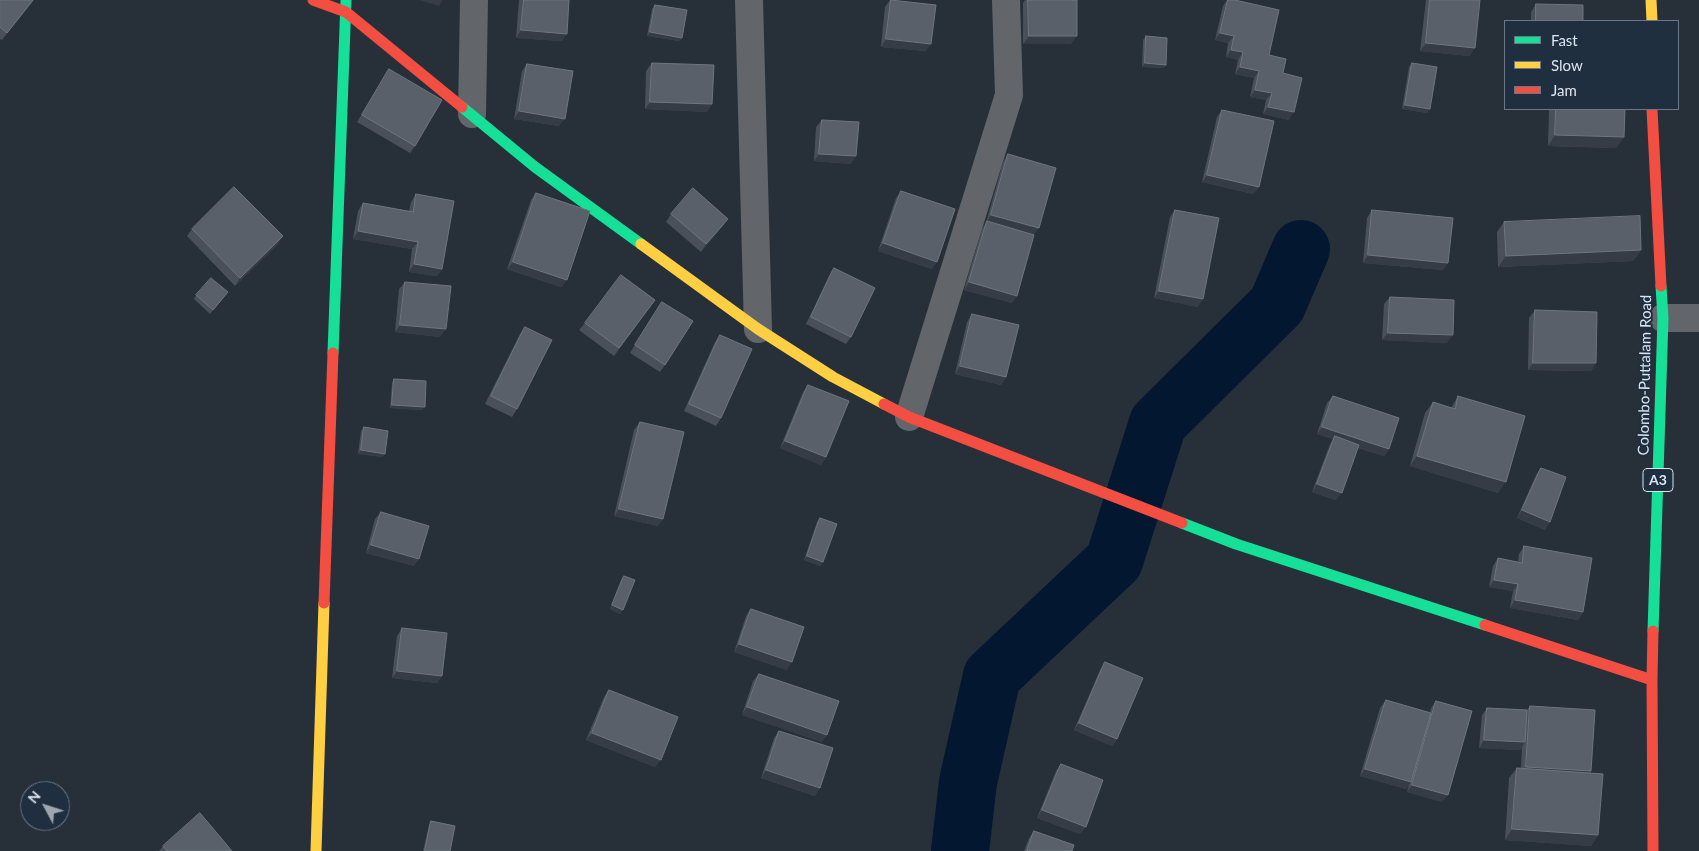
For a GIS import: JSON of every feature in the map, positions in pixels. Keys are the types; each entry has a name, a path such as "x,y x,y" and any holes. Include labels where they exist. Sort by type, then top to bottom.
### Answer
{"main road":[{"path":"314,0 346,12 535,167 758,328 832,377 909,417 1236,544 1652,680"},
{"path":"316,851 346,0"},
{"path":"1651,0 1652,20"},
{"name":"Colombo-Puttalam Road","path":"1652,110 1663,318 1652,680 1653,851"}],"street":[{"path":"472,114 474,0"},
{"path":"749,0 758,328"},
{"path":"909,417 1009,95 1006,0"},
{"path":"1663,318 1699,318"}],"building":[{"path":"0,0 33,0 7,33 0,27"},
{"path":"524,0 569,0 567,34 521,30"},
{"path":"891,0 936,5 931,44 886,39"},
{"path":"1028,0 1077,0 1077,36 1029,36"},
{"path":"1228,0 1279,10 1269,55 1286,59 1283,73 1302,78 1294,112 1268,107 1272,93 1255,90 1259,71 1240,67 1243,52 1231,50 1234,36 1220,33"},
{"path":"1430,0 1480,0 1475,48 1426,43"},
{"path":"1536,4 1583,5 1583,20 1536,20"},
{"path":"655,5 687,10 682,38 650,32"},
{"path":"1146,36 1167,38 1166,65 1145,63"},
{"path":"652,63 714,65 712,104 650,102"},
{"path":"1412,63 1437,67 1430,109 1405,105"},
{"path":"527,64 573,71 565,119 519,111"},
{"path":"389,69 442,100 415,146 362,115"},
{"path":"1222,110 1274,121 1259,187 1207,175"},
{"path":"1556,110 1625,110 1624,137 1555,135"},
{"path":"822,120 859,122 856,156 819,154"},
{"path":"1008,154 1056,168 1039,228 991,215"},
{"path":"234,187 283,236 240,278 192,229"},
{"path":"693,188 728,219 706,244 671,214"},
{"path":"901,191 955,209 937,262 883,243"},
{"path":"536,193 590,211 567,280 513,262"},
{"path":"416,194 454,201 442,269 414,264 418,242 358,231 363,203 413,212"},
{"path":"1175,210 1219,218 1203,299 1159,291"},
{"path":"1372,210 1453,218 1448,263 1368,255"},
{"path":"1640,216 1641,250 1506,256 1504,222"},
{"path":"987,221 1034,235 1017,296 969,282"},
{"path":"834,268 875,288 851,337 811,317"},
{"path":"621,275 655,300 619,348 585,323"},
{"path":"211,278 228,292 213,310 196,295"},
{"path":"405,282 451,286 446,329 400,325"},
{"path":"1390,297 1454,300 1453,335 1388,333"},
{"path":"662,302 693,321 665,365 635,345"},
{"path":"1535,310 1597,312 1596,363 1533,363"},
{"path":"972,314 1019,325 1006,377 960,366"},
{"path":"525,327 552,340 517,409 491,396"},
{"path":"720,335 752,349 721,418 689,404"},
{"path":"394,379 426,381 425,407 392,405"},
{"path":"808,385 849,401 826,457 785,441"},
{"path":"1333,396 1399,418 1389,449 1322,427"},
{"path":"1458,396 1525,416 1506,482 1417,456 1433,402 1455,409"},
{"path":"640,422 684,432 663,519 619,509"},
{"path":"364,427 388,431 385,454 361,450"},
{"path":"1335,436 1359,445 1342,493 1317,484"},
{"path":"1541,468 1566,477 1550,522 1522,510"},
{"path":"381,512 429,526 419,559 371,545"},
{"path":"820,518 837,524 823,562 807,556"},
{"path":"1524,546 1592,558 1583,612 1515,600 1518,584 1494,580 1498,558 1522,563"},
{"path":"624,576 635,580 623,610 612,605"},
{"path":"751,609 804,627 792,662 739,644"},
{"path":"402,628 447,633 442,676 397,671"},
{"path":"1105,662 1143,678 1117,739 1079,723"},
{"path":"759,674 839,701 827,735 747,707"},
{"path":"609,690 678,717 661,760 592,733"},
{"path":"1386,700 1431,713 1411,782 1365,769"},
{"path":"1436,701 1472,711 1448,795 1412,785"},
{"path":"1530,706 1595,710 1591,771 1526,767"},
{"path":"1487,708 1527,710 1525,742 1484,740"},
{"path":"779,731 833,748 820,788 766,770"},
{"path":"1061,764 1103,780 1086,827 1042,810"},
{"path":"1517,768 1603,774 1598,835 1512,829"},
{"path":"200,813 232,851 167,851 163,846"},
{"path":"431,821 455,826 450,851 425,851"},
{"path":"1034,831 1074,845 1072,851 1027,851"}],"waterway":[{"path":"960,851 968,782 992,676 1114,561 1158,423 1277,305 1301,249"}],"traffic: fast":[{"path":"333,353 346,0"},
{"path":"462,107 535,167 641,244"},
{"path":"1653,631 1663,318 1661,286"},
{"path":"1182,523 1236,544 1485,625"}],"traffic: slow":[{"path":"1651,0 1652,20"},
{"path":"641,244 758,329 833,377 884,404"},
{"path":"316,851 324,603"}],"traffic: jam":[{"path":"313,0 346,12 462,107"},
{"path":"1652,110 1661,286"},
{"path":"324,603 333,353"},
{"path":"884,404 909,417 1182,523"},
{"path":"1485,625 1652,680"},
{"path":"1653,631 1653,851"}]}
